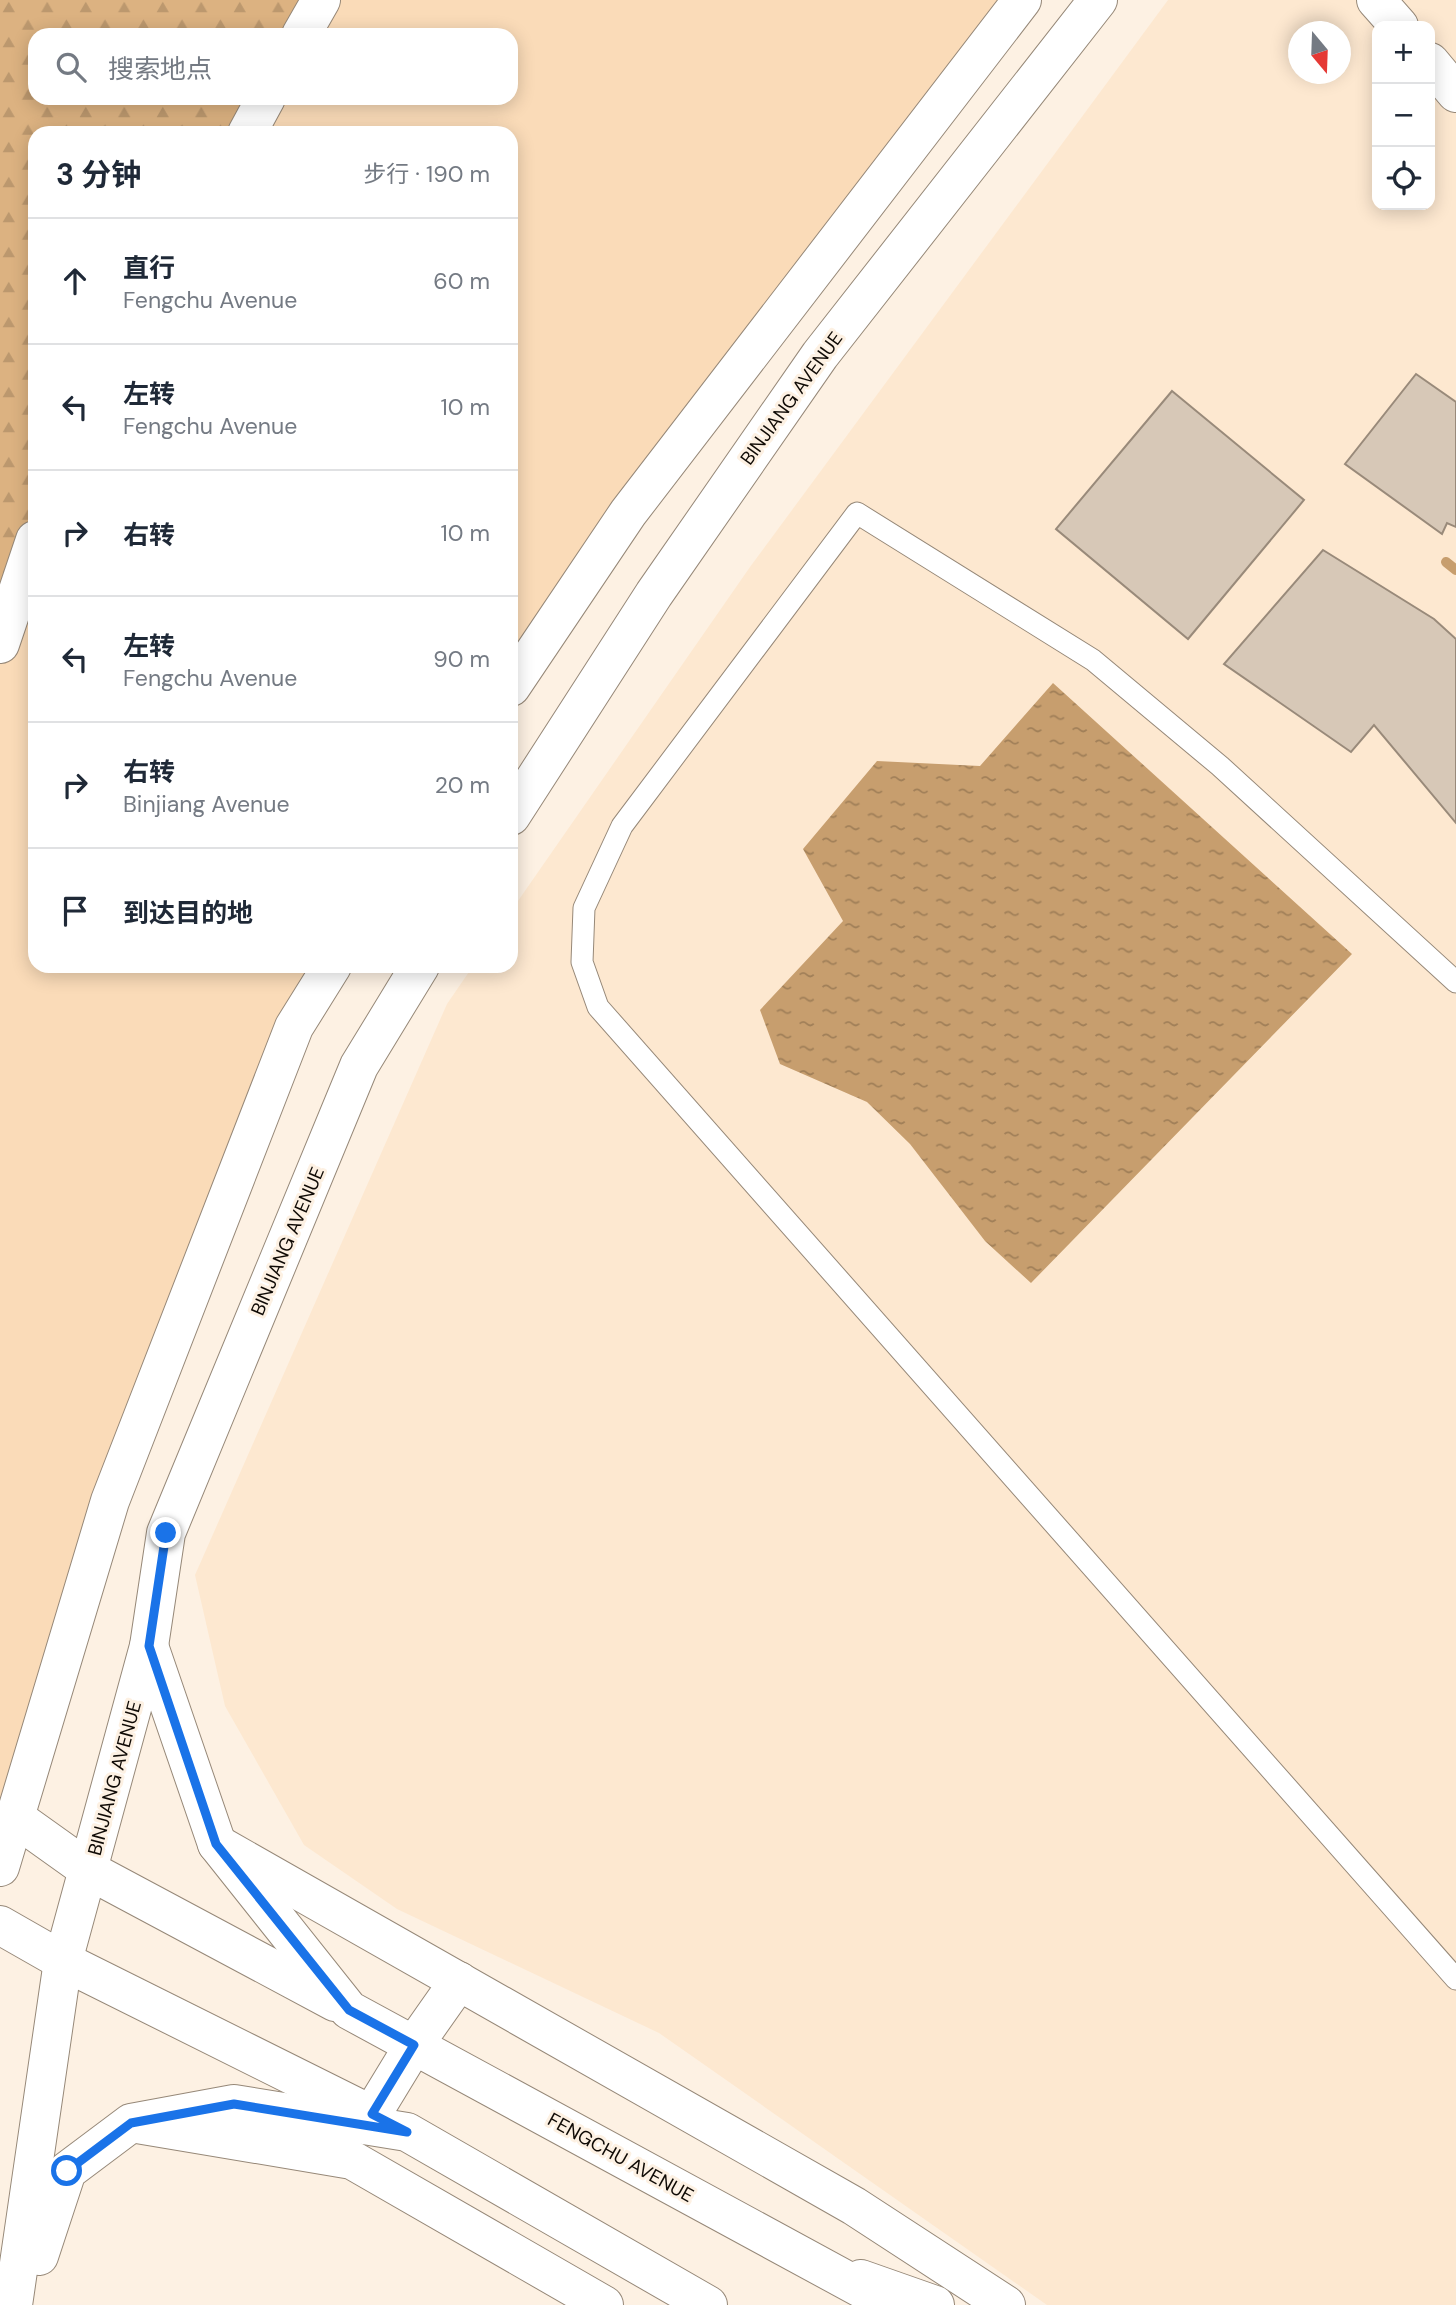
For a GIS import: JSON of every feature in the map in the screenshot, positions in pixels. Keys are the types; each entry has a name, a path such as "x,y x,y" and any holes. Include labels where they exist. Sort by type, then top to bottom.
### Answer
{"main road":[{"path":"305,28 320,0"},
{"path":"518,677 628,513 1022,0"},
{"name":"BINJIANG AVENUE","path":"518,805 654,594 820,355 1098,0"},
{"path":"1376,0 1395,21"},
{"path":"1435,68 1456,93"},
{"path":"251,126 262,105"},
{"path":"0,644 28,561"},
{"path":"0,1867 13,1816 110,1501 295,1027 328,973"},
{"name":"BINJIANG AVENUE","path":"13,2305 63,1961 90,1871 149,1646 166,1533 359,1066 416,973"},
{"name":"FENGCHU AVENUE","path":"149,1646 216,1844 349,2010"},
{"name":"FENGCHU AVENUE","path":"13,1816 90,1871 892,2305"},
{"path":"216,1844 854,2206 1006,2305"},
{"path":"0,1925 63,1961 407,2132 708,2305"},
{"path":"372,2114 414,2045 459,1981"},
{"path":"23,2305 67,2171 131,2123 234,2104 407,2132"},
{"path":"131,2123 352,2160 604,2305"},
{"path":"810,2260 935,2305"}],"lane":[{"path":"1456,982 1220,766 1093,660 857,513 622,826 584,908 582,962 597,1007 1456,1979"}],"shaded area":[{"path":"321,0 1022,0 518,678 518,126 251,126 262,105 518,105 518,28 305,28"},
{"path":"1168,0 1456,0 1456,2305 1047,2305 659,2033 397,1909 304,1845 225,1706 195,1575 447,1004 468,973 518,973 518,901 750,567"},
{"path":"28,561 28,973 328,973 294,1027 0,1867 0,644"}],"green space":[{"path":"0,0 321,0 305,28 28,28 28,105 262,105 251,126 28,126 28,561 0,644"}],"water":[{"path":"1053,683 1352,954 1031,1283 985,1241 910,1144 867,1102 780,1064 760,1010 843,921 803,849 877,761 980,766"}],"building":[{"path":"1416,374 1456,402 1456,527 1447,523 1442,534 1345,464"},
{"path":"1172,391 1304,500 1188,639 1056,529"},
{"path":"1323,550 1434,619 1456,639 1456,823 1374,725 1351,752 1224,664"}],"waterway":[{"path":"1446,562 1456,570"}],"route":[{"path":"67,2171 131,2123 234,2104 407,2132 372,2114 414,2045 349,2010 216,1844 149,1646 166,1533"}]}
